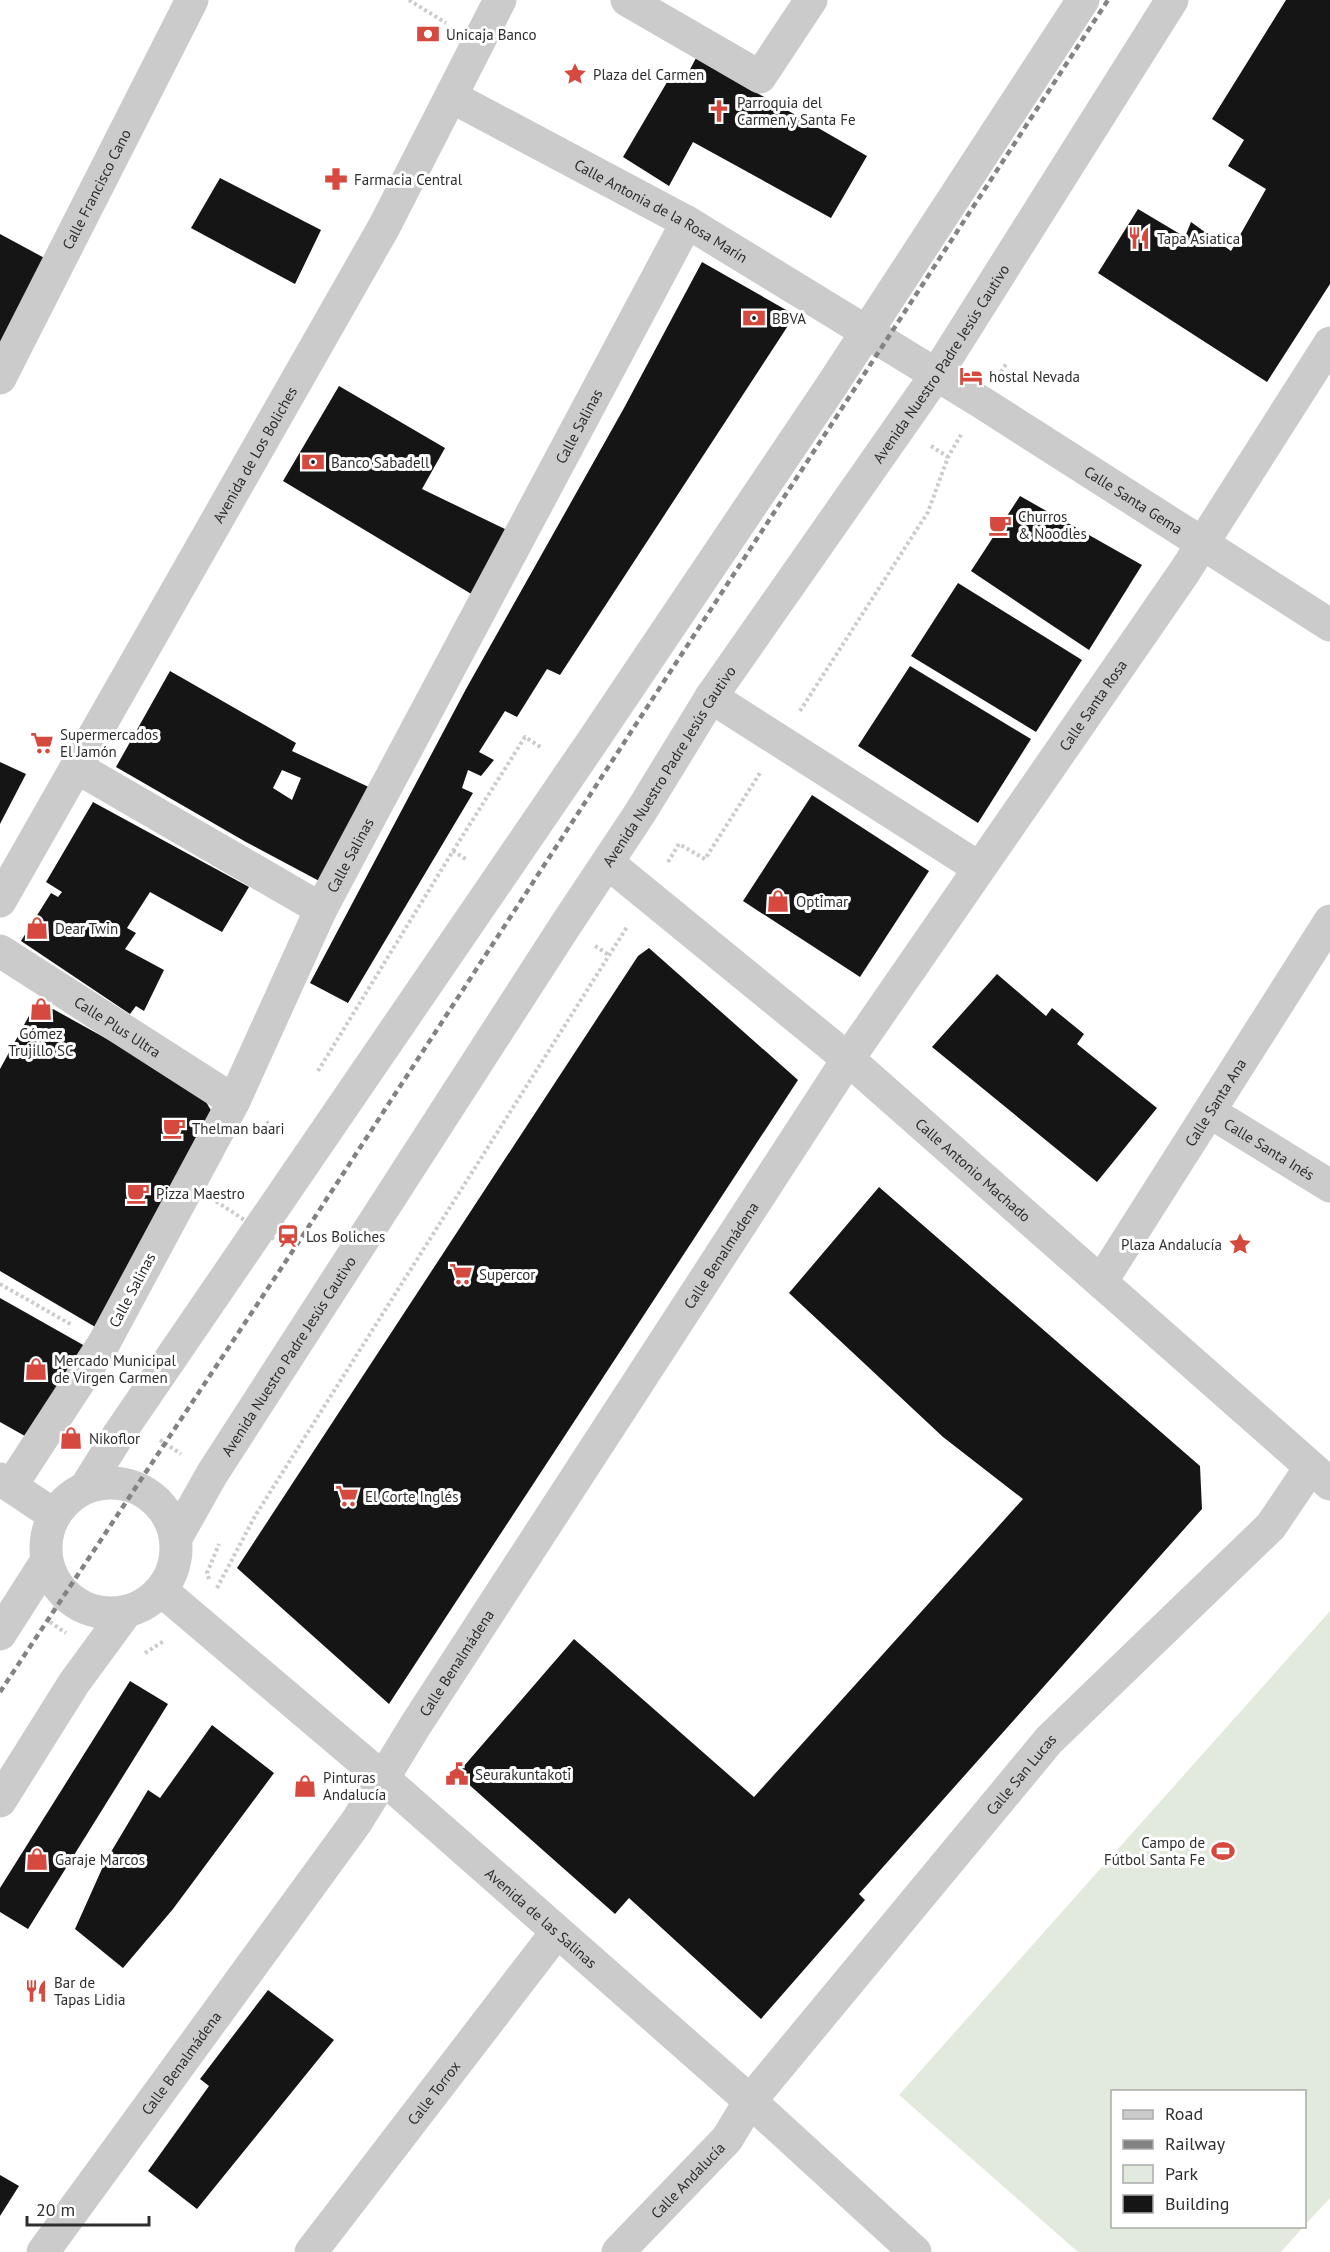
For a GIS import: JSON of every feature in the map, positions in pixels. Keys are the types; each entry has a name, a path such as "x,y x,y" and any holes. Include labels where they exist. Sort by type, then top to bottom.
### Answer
{"street":[{"name":"Calle Francisco Cano","path":"0,378 192,0"},
{"name":"Avenida de Los Boliches","path":"0,901 384,227 500,0"},
{"path":"627,0 760,77 811,0"},
{"path":"86,1487 119,1434 498,881 866,331 1083,0"},
{"name":"Avenida Nuestro Padre Jesús Cautivo","path":"176,1538 224,1455 558,936 608,863 711,697 936,375 1172,0"},
{"name":"Calle Antonia de la Rosa Marín","path":"452,97 687,222 936,375"},
{"name":"Calle Salinas","path":"5,1483 104,1343 234,1101 321,909 687,222"},
{"name":"Calle Santa Rosa","path":"848,1059 1202,544 1330,344"},
{"name":"Calle Santa Gema","path":"936,375 1330,625"},
{"path":"711,697 980,868"},
{"path":"76,767 321,909"},
{"name":"Calle Antonio Machado","path":"608,863 848,1059 1320,1476"},
{"name":"Calle Santa Ana","path":"1101,1282 1210,1112 1319,962 1330,921"},
{"name":"Calle Plus Ultra","path":"0,951 234,1101"},
{"name":"Calle Benalmádena","path":"43,2252 350,1831 415,1726 848,1059"},
{"name":"Calle Santa Inés","path":"1210,1112 1330,1186"},
{"name":"Calle San Lucas","path":"750,2101 1049,1740 1320,1476"},
{"path":"5,1483 54,1515"},
{"path":"105,1483 125,1484 143,1491 158,1503 170,1519 176,1538 174,1565 161,1590 145,1604 126,1612 105,1614 85,1608 67,1598 54,1582 46,1562 47,1530 54,1515 68,1498 86,1487 105,1483"},
{"path":"0,1634 46,1562"},
{"name":"Avenida de las Salinas","path":"161,1590 384,1779 556,1933 750,2101 915,2252"},
{"path":"0,1801 74,1683 126,1612"},
{"name":"Calle Torrox","path":"311,2252 556,1933"},
{"name":"Calle Andalucía","path":"618,2252 727,2139 750,2101"}],"path":[{"path":"199,1624 255,1516 679,844 705,859 928,512 948,457 1006,364"},
{"path":"453,851 525,737 550,753"},
{"path":"206,1195 274,1239"},
{"path":"0,1284 104,1343"}],"green space":[{"name":"Campo de Fútbol Santa Fe","path":"1330,1611 1330,2198 1306,2224 1306,2090 1111,2090 1111,2228 1303,2228 1281,2252 1078,2252 899,2095"}],"building":[{"path":"1286,0 1330,0 1330,284 1267,382 1098,273 1138,209 1185,237 1191,222 1231,251 1266,189 1228,166 1244,140 1212,119"},
{"name":"Parroquia del Carmen y Santa Fe","path":"696,58 867,156 831,218 693,142 669,186 623,157 673,72 685,79"},
{"path":"220,178 321,230 295,284 191,228"},
{"path":"0,234 50,261 0,353"},
{"path":"702,262 795,315 560,675 547,669 517,717 505,711 479,752 494,760 481,776 468,770 462,788 473,793 348,1003 310,983 466,689 624,408"},
{"path":"339,386 445,448 422,489 507,530 473,595 283,481"},
{"path":"1020,496 1142,565 1089,650 971,571"},
{"path":"958,583 1082,660 1036,732 911,656"},
{"path":"910,666 1031,739 978,823 858,746"},
{"path":"170,671 296,743 292,751 373,789 323,883 246,842 116,767","holes":["282,770 301,778 292,800 273,788"]},
{"path":"0,762 26,774 0,824"},
{"path":"812,795 929,871 860,977 743,901"},
{"path":"93,802 249,887 222,932 150,892 127,928 136,933 125,949 164,970 144,1011 136,1006 130,1014 21,941 51,893 58,897 62,892 46,882"},
{"path":"649,948 798,1080 389,1704 237,1568 638,956"},
{"path":"997,974 1046,1016 1052,1008 1084,1034 1077,1044 1157,1108 1097,1182 932,1047"},
{"path":"53,1009 199,1090 212,1112 97,1328 0,1271 0,1069 30,1014"},
{"path":"879,1187 1200,1466 1202,1509 859,1894 865,1900 761,2019 629,1898 615,1914 457,1774 574,1639 754,1797 1023,1499 943,1437 789,1293"},
{"name":"Mercado Municipal de Virgen Carmen","path":"0,1298 85,1346 32,1440 0,1422"},
{"path":"130,1681 168,1704 28,1929 0,1912 0,1888"},
{"path":"212,1725 274,1773 173,1909 123,1968 75,1929 105,1862 148,1790 160,1798"},
{"path":"268,1990 334,2040 197,2209 148,2171 209,2086 200,2079"},
{"path":"0,2175 19,2186 0,2216"}],"railway":[{"path":"0,1692 296,1246 1108,0"}],"place":[{"name":"Unicaja Banco","path":"428,34"},
{"name":"Plaza del Carmen","path":"575,74"},
{"name":"Parroquia del Carmen y Santa Fe","path":"719,111"},
{"name":"Farmacia Central","path":"336,179"},
{"name":"Tapa Asiatica","path":"1139,238"},
{"name":"BBVA","path":"754,318"},
{"name":"hostal Nevada","path":"971,376"},
{"name":"Banco Sabadell","path":"313,462"},
{"name":"Churros & Noodles","path":"1000,525"},
{"name":"Supermercados El Jamón","path":"42,743"},
{"name":"Optimar","path":"778,901"},
{"name":"Dear Twin","path":"37,928"},
{"name":"Gómez Trujillo SC","path":"41,1009"},
{"name":"Thelman baari","path":"174,1128"},
{"name":"Pizza Maestro","path":"138,1193"},
{"name":"Los Boliches","path":"288,1236"},
{"name":"Plaza Andalucía","path":"1240,1244"},
{"name":"Supercor","path":"461,1274"},
{"name":"Mercado Municipal de Virgen Carmen","path":"36,1369"},
{"name":"Nikoflor","path":"71,1438"},
{"name":"El Corte Inglés","path":"347,1496"},
{"name":"Seurakuntakoti","path":"457,1774"},
{"name":"Pinturas Andalucía","path":"305,1786"},
{"name":"Campo de Fútbol Santa Fe","path":"1223,1851"},
{"name":"Garaje Marcos","path":"37,1859"},
{"name":"Bar de Tapas Lidia","path":"36,1991"}]}
